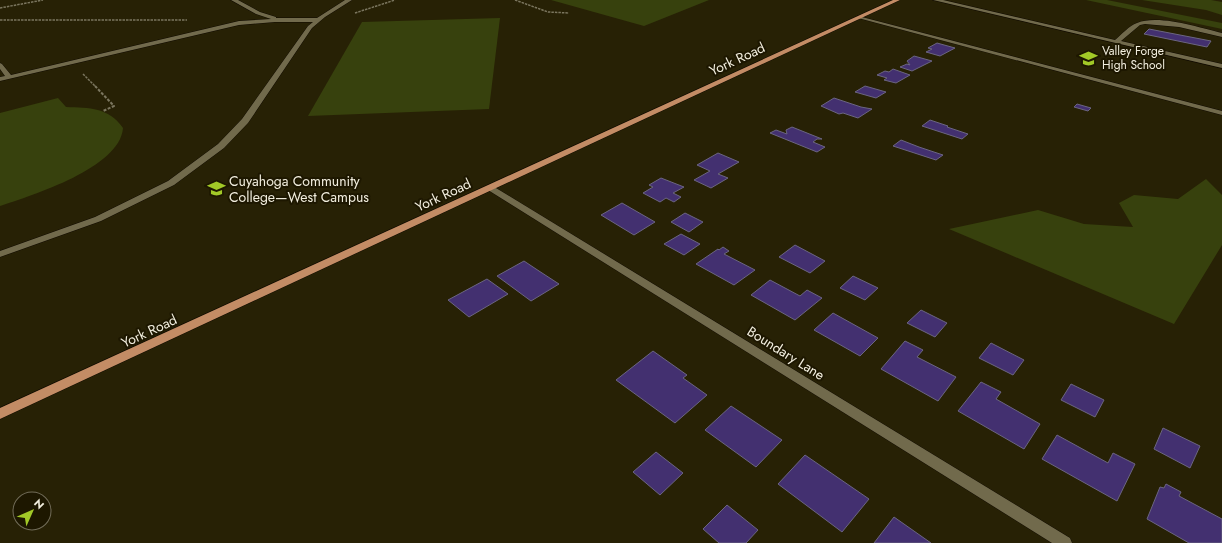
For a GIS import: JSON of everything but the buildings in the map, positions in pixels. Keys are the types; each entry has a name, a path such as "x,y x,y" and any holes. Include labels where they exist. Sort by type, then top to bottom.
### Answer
{"main road":[{"name":"York Road","path":"0,414 897,0"}],"street":[{"path":"234,0 258,13 272,17 275,20"},
{"path":"0,254 98,219 171,183 184,174 222,146 245,121 310,27 346,0"},
{"path":"936,0 1222,66"},
{"path":"860,17 1222,113"},
{"path":"0,79 227,25 275,20 319,20"},
{"path":"1116,42 1138,24 1147,21 1162,22 1222,35"},
{"path":"0,65 9,77"},
{"name":"Boundary Lane","path":"491,188 1065,543"}],"path":[{"path":"0,8 43,0"},
{"path":"515,0 548,13 563,15 569,13"},
{"path":"0,20 186,20"},
{"path":"72,62 114,106 103,111"}],"green space":[{"path":"551,0 709,0 644,26"},
{"path":"1086,0 1107,0 1222,23 1222,29"},
{"path":"1142,0 1211,0 1222,2 1222,15 1206,10"},
{"path":"500,18 489,109 308,116 362,22"},
{"path":"58,98 66,107 98,110 111,116 123,128 118,142 107,156 73,178 33,195 0,206 0,113"},
{"path":"1206,179 1222,195 1222,245 1174,324 949,229 1038,210 1084,224 1133,227 1119,203 1134,195 1178,199"}],"place":[{"name":"Valley Forge High School","path":"1089,58"},
{"name":"Cuyahoga Community College—West Campus","path":"216,189"}]}
